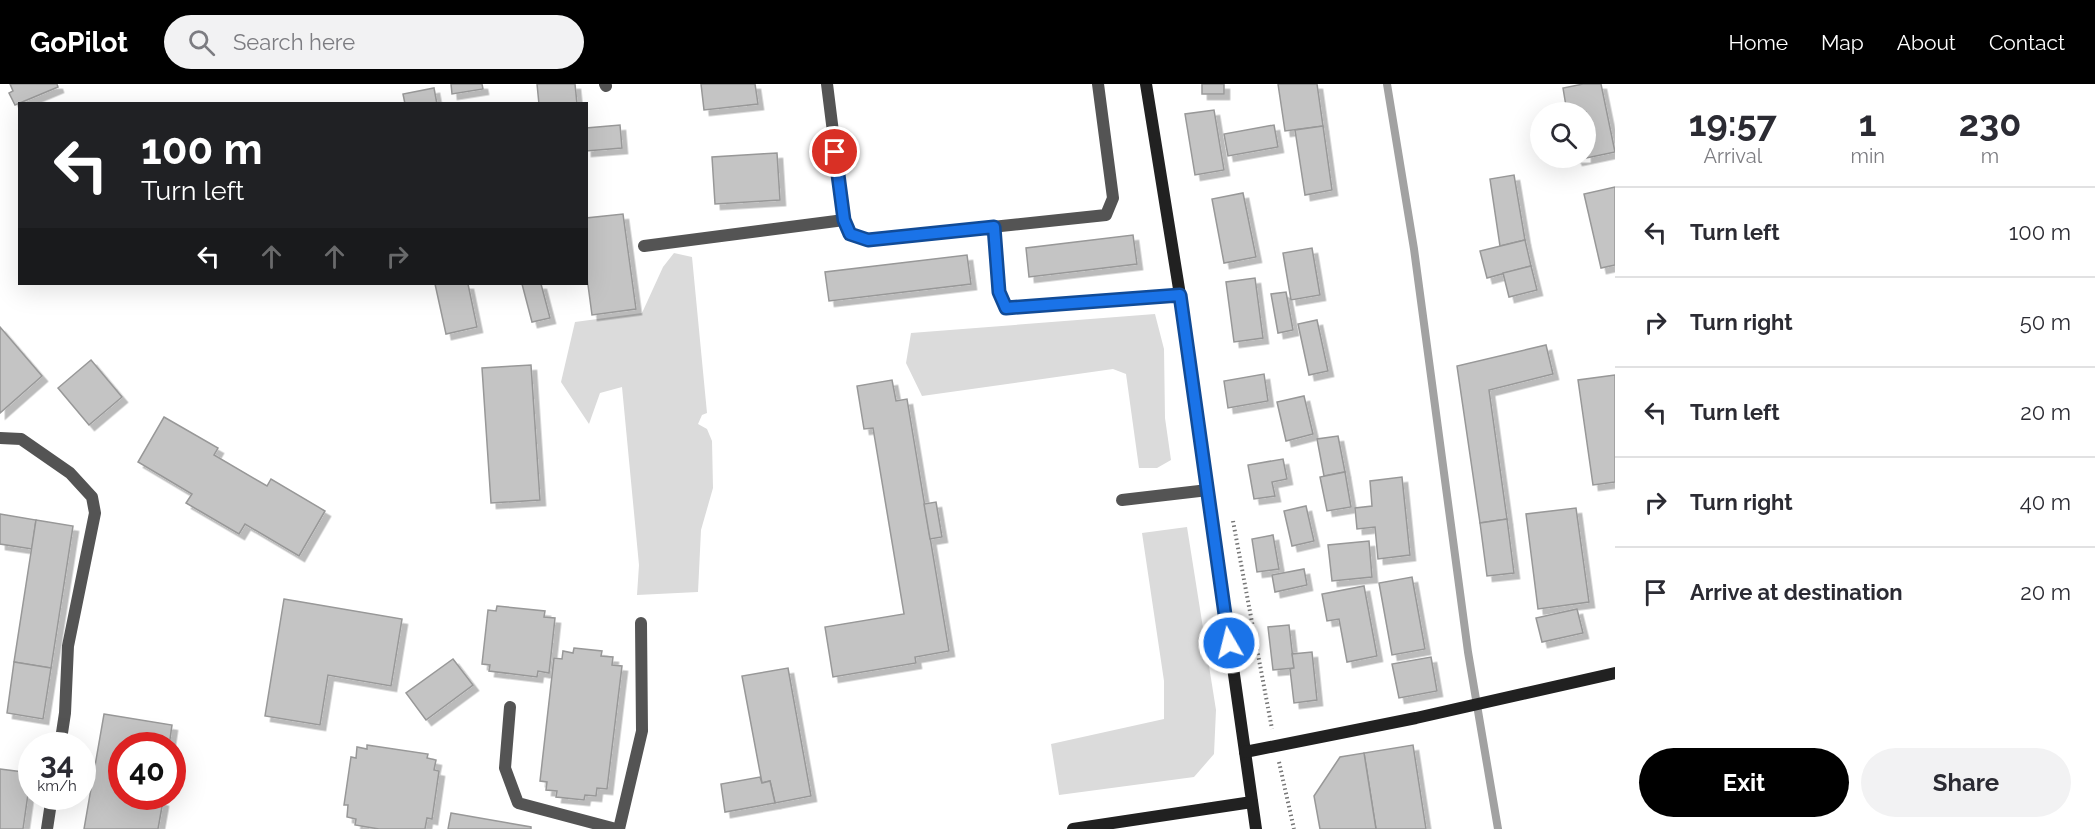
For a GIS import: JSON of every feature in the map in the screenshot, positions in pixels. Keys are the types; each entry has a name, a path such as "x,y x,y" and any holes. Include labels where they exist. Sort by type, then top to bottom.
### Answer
{"street":[{"path":"827,84 844,220 850,234 868,240 1106,215 1113,198 1098,84"},
{"path":"1146,84 1180,295 1256,829"},
{"path":"644,246 844,220"},
{"path":"994,227 999,292 1006,308 1180,295"},
{"path":"0,438 21,439 70,473 92,497 95,513 68,646 62,732"},
{"path":"1122,500 1208,490"},
{"path":"510,706 505,768 518,803 618,829 642,731 640,623"},
{"path":"1245,752 1615,673"},
{"path":"1073,829 1252,802"},
{"path":"47,829 50,810"}],"path":[{"path":"1232,518 1275,747 1294,829"}],"shaded area":[{"path":"674,253 692,257 707,413 702,415 698,424 707,429 712,441 713,488 701,530 698,592 637,595 639,565 622,387 600,393 589,424 561,382 575,322 642,313 663,267"},
{"path":"1155,314 1164,349 1165,418 1171,460 1157,468 1139,468 1126,374 1113,369 922,396 906,363 911,333"},
{"path":"1187,527 1216,710 1214,754 1194,777 1059,795 1051,744 1164,719 1164,681 1142,533"}],"building":[{"path":"10,84 57,84 58,87 15,105 9,93 13,91"},
{"path":"451,84 482,84 483,89 452,94"},
{"path":"537,84 575,84 577,102 539,102"},
{"path":"701,84 755,84 758,104 704,110"},
{"path":"1202,84 1224,84 1224,94 1202,94"},
{"path":"1278,84 1317,84 1323,126 1285,131"},
{"path":"1583,84 1601,84 1615,152 1596,156 1596,102 1565,102 1563,88"},
{"path":"434,88 437,102 405,102 403,94"},
{"path":"1214,110 1224,170 1195,175 1185,114"},
{"path":"620,125 622,148 588,151 588,128"},
{"path":"1274,125 1278,147 1228,156 1224,134"},
{"path":"1323,126 1332,190 1305,195 1295,130"},
{"path":"777,153 780,200 715,204 712,157"},
{"path":"1514,175 1525,240 1500,246 1490,179"},
{"path":"1615,187 1615,265 1601,268 1584,194"},
{"path":"1243,193 1256,257 1224,263 1212,199"},
{"path":"623,214 636,309 592,315 588,285 588,218"},
{"path":"1133,235 1137,264 1029,277 1026,248"},
{"path":"1525,240 1531,266 1487,278 1480,251"},
{"path":"1312,248 1320,295 1291,300 1283,253"},
{"path":"967,255 971,284 829,301 825,272"},
{"path":"1531,266 1537,290 1509,297 1503,273"},
{"path":"1255,278 1263,338 1234,342 1226,282"},
{"path":"435,285 468,285 477,327 446,334"},
{"path":"522,285 541,285 550,318 532,322"},
{"path":"1286,292 1293,330 1278,333 1271,294"},
{"path":"1317,320 1328,371 1309,375 1298,324"},
{"path":"0,327 42,376 0,413"},
{"path":"1546,345 1553,374 1489,390 1507,519 1480,523 1457,366"},
{"path":"91,360 122,397 89,425 58,388"},
{"path":"531,365 540,500 491,503 482,368"},
{"path":"1264,374 1268,401 1228,408 1224,381"},
{"path":"1615,375 1615,482 1593,485 1578,380"},
{"path":"892,380 896,401 907,399 949,651 915,657 916,663 833,677 825,627 904,614 873,428 864,429 857,386"},
{"path":"1304,396 1313,434 1286,441 1277,402"},
{"path":"164,417 218,448 214,455 267,486 271,479 325,511 299,556 245,524 239,534 186,503 192,494 138,462"},
{"path":"1338,436 1345,472 1324,476 1317,439"},
{"path":"1283,459 1287,479 1272,482 1275,496 1254,499 1248,465"},
{"path":"1345,472 1351,507 1327,511 1320,477"},
{"path":"1402,477 1410,555 1378,559 1375,527 1357,529 1355,508 1372,506 1370,481"},
{"path":"936,502 942,537 930,539 924,504"},
{"path":"1306,506 1314,541 1292,546 1284,511"},
{"path":"1576,508 1589,602 1538,609 1526,514"},
{"path":"0,514 36,520 32,549 0,544"},
{"path":"1507,519 1514,573 1487,576 1480,523"},
{"path":"36,520 73,526 51,668 14,662"},
{"path":"1273,535 1279,569 1257,572 1252,539"},
{"path":"1369,541 1372,577 1332,581 1328,545"},
{"path":"1304,569 1307,585 1275,592 1272,575"},
{"path":"1412,577 1425,649 1392,655 1379,583"},
{"path":"1364,586 1377,656 1347,662 1339,619 1327,621 1322,594"},
{"path":"284,599 402,619 391,686 328,675 320,725 265,716"},
{"path":"497,606 545,611 544,617 555,618 549,673 538,671 537,677 489,671 490,665 482,664 488,610 496,611"},
{"path":"1577,609 1583,633 1542,642 1536,618"},
{"path":"1289,625 1294,668 1273,670 1268,627"},
{"path":"574,648 602,651 601,656 613,657 612,665 622,666 607,789 597,788 596,796 585,795 584,800 556,797 557,791 546,790 547,782 540,781 554,658 562,659 563,651 573,653"},
{"path":"1312,652 1317,700 1294,703 1290,669 1294,668 1292,654"},
{"path":"1431,657 1437,691 1399,698 1392,664"},
{"path":"453,659 473,685 426,720 406,693"},
{"path":"14,662 51,668 43,719 7,713"},
{"path":"788,668 811,796 775,803 770,781 762,783 742,676"},
{"path":"104,714 172,725 171,732 108,732 108,810 161,810 158,829 84,829 87,810 96,810 96,760"},
{"path":"367,745 428,754 427,758 436,760 434,770 439,771 432,819 427,818 425,829 379,829 355,825 356,819 347,817 348,805 344,805 351,757 356,758 357,747 367,749"},
{"path":"1413,745 1426,829 1376,829 1364,753"},
{"path":"1364,753 1376,829 1320,829 1314,796 1340,757"},
{"path":"0,769 18,771 18,810 26,810 23,829 0,829"},
{"path":"760,777 762,783 770,781 775,803 725,812 721,784"},
{"path":"451,813 531,827 531,829 448,829"}],"waterway":[{"path":"1387,84 1414,249 1468,652 1498,829"}],"route":[{"path":"835,152 844,220 850,234 868,240 994,227 999,292 1006,308 1180,295 1229,643"}]}
